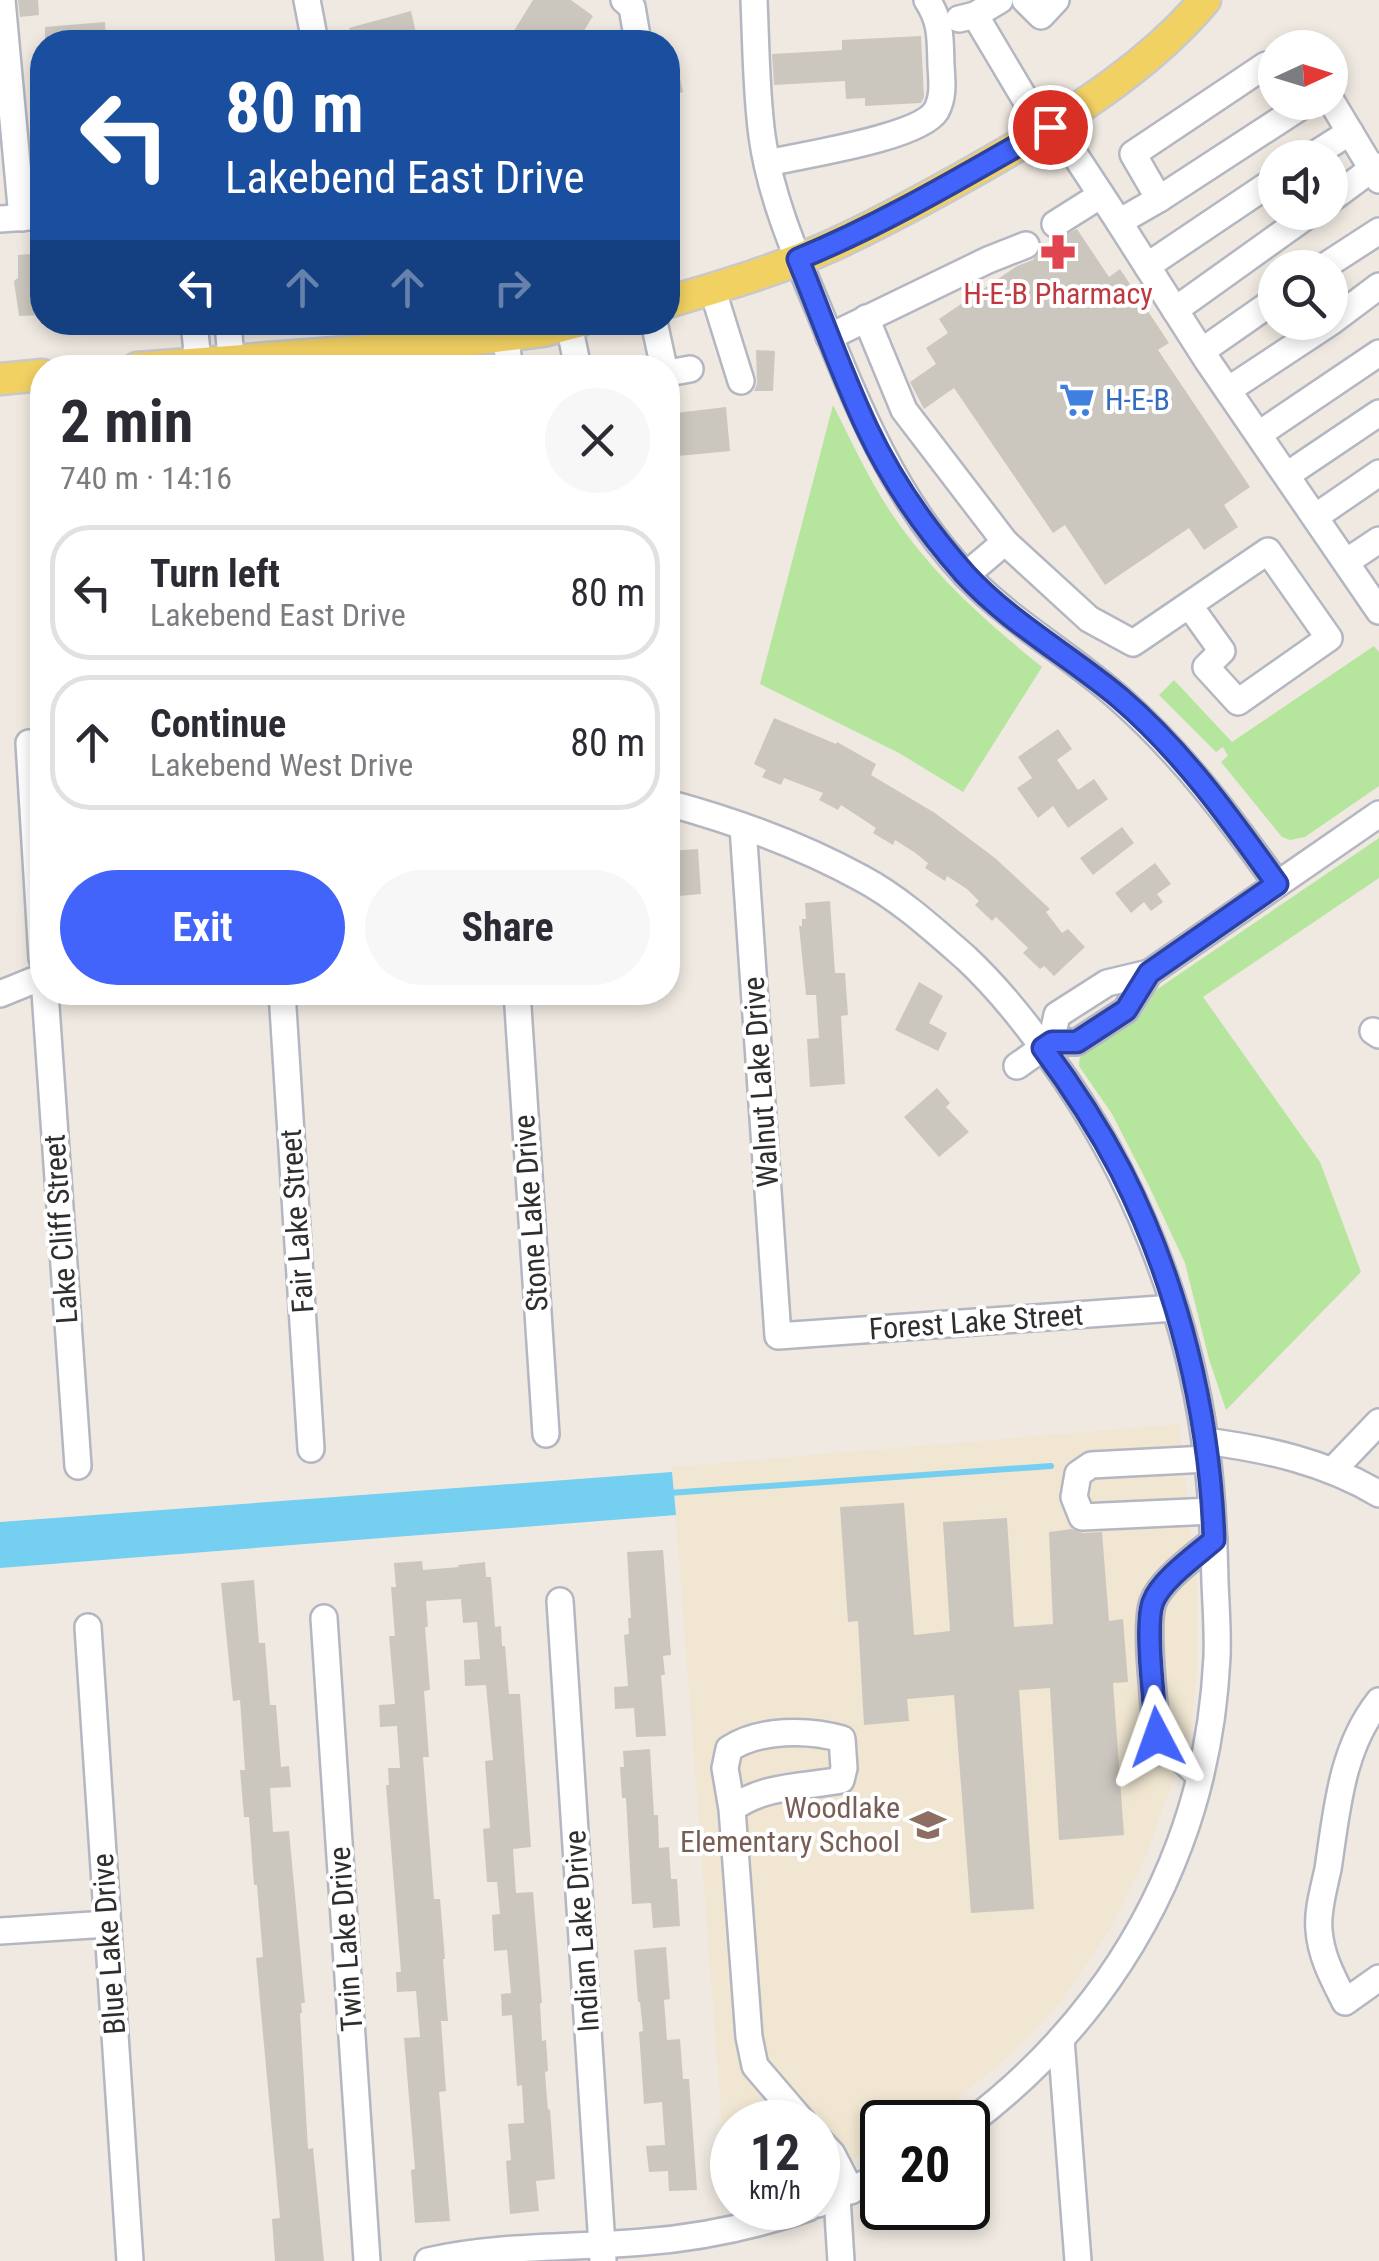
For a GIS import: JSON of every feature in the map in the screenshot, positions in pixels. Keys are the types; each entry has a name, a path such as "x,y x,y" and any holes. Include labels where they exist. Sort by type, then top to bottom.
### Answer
{"main road":[{"path":"680,298 832,245 942,190 1050,127 1124,76 1205,0"},
{"path":"301,355 505,335"},
{"path":"0,379 30,376"}],"street":[{"path":"2,0 6,120 22,218"},
{"path":"307,0 313,30"},
{"path":"624,0 632,6 636,30"},
{"path":"754,0 762,136 774,187 829,337 868,430 895,480 966,575 1003,610 1120,698 1178,755 1230,817 1277,884"},
{"path":"768,162 896,134 926,121 935,112 942,94 940,24 927,0"},
{"path":"940,24 974,15 1000,0"},
{"path":"1025,0 1041,16 1056,0"},
{"path":"974,15 1028,104 1073,152 1228,390 1379,610"},
{"path":"1160,199 1133,154 1258,70"},
{"path":"1118,222 1281,120"},
{"path":"1342,120 1377,172 1348,189"},
{"path":"1337,140 1350,132"},
{"path":"1147,266 1258,191"},
{"path":"1054,224 1101,194"},
{"path":"1175,310 1287,230"},
{"path":"1348,251 1379,231"},
{"path":"829,337 1026,245"},
{"path":"1228,390 1379,286"},
{"path":"712,288 741,381"},
{"path":"1202,351 1258,312"},
{"path":"866,318 904,410 1005,542 1088,619 1133,644 1189,605 1268,551 1329,638 1238,702 1206,667 1222,651 1189,605"},
{"path":"505,335 508,355"},
{"path":"1259,434 1379,352"},
{"path":"1287,475 1379,413"},
{"path":"1315,516 1379,473"},
{"path":"1346,562 1379,540"},
{"path":"966,575 1005,542"},
{"path":"1059,652 1088,619"},
{"path":"29,743 30,760"},
{"path":"680,807 744,827 864,879 919,918 1012,1004 1047,1045 1121,1172 1156,1251 1174,1308 1206,1450 1214,1540 1217,1654 1212,1718 1200,1776 1180,1843 1155,1902 1124,1958 1061,2040 990,2107"},
{"path":"1017,1066 1047,1045 1077,1042 1126,1010 1149,973 1379,814"},
{"name":"Walnut Lake Drive","path":"744,827 778,1336"},
{"path":"0,994 30,982"},
{"name":"Lake Cliff Street","path":"46,1005 78,1466"},
{"name":"Fair Lake Street","path":"283,1005 311,1448"},
{"name":"Stone Lake Drive","path":"518,1005 546,1434"},
{"name":"Forest Lake Street","path":"778,1336 1174,1308"},
{"path":"1333,1470 1379,1422"},
{"path":"1212,1511 1082,1517 1074,1498 1078,1474 1091,1465 1246,1446 1333,1470 1379,1494"},
{"path":"1200,1776 1157,1737 1150,1619 1153,1600 1166,1583 1214,1540"},
{"name":"Indian Lake Drive","path":"560,1601 602,2253"},
{"name":"Twin Lake Drive","path":"324,1618 368,2261"},
{"name":"Blue Lake Drive","path":"88,1627 130,2261"},
{"path":"1379,1701 1350,1751 1343,1776 1318,1926 1324,1959 1344,2002 1379,1978"},
{"path":"732,1809 747,1797 842,1780 842,1739 788,1733 742,1740 730,1749 725,1768 732,1809 749,2037 755,2066 784,2100"},
{"path":"0,1931 107,1924"},
{"path":"1061,2040 1078,2261"},
{"path":"428,2261 486,2253 602,2253 728,2230"},
{"path":"838,2230 841,2261"}],"shaded area":[{"name":"Woodlake Elementary School","path":"1179,1424 1197,1590 1197,1673 1190,1734 1144,1861 1110,1929 1060,2002 1010,2055 955,2100 860,2100 860,2156 840,2165 840,2100 720,2100 672,1467"}],"green space":[{"path":"833,405 876,488 908,536 961,596 1042,667 963,792 899,753 760,684"},
{"path":"1374,646 1379,652 1379,786 1305,837 1282,837 1221,762 1228,756 1223,747 1216,752 1159,695 1174,680 1232,742"},
{"path":"1379,838 1379,878 1203,997 1320,1162 1361,1272 1226,1410 1185,1263 1112,1114 1079,1066 1080,1055 1141,1015 1156,990"}],"water":[{"path":"672,1472 676,1515 0,1568 0,1522"}],"building":[{"path":"18,0 38,0 39,15 20,17"},
{"path":"533,0 571,0 593,16 584,30 514,30"},
{"path":"411,11 415,30 350,30"},
{"path":"105,22 105,30 45,30"},
{"path":"921,36 921,103 865,106 865,98 846,99 845,81 774,85 772,54 842,50 842,40"},
{"name":"H-E-B","path":"1077,229 1109,277 1120,269 1169,343 1158,350 1250,487 1224,505 1238,527 1204,550 1189,528 1105,585 1065,525 1053,533 954,388 924,409 910,382 936,364 926,348 948,333 939,319"},
{"path":"30,254 30,316 19,316 14,281 18,278 18,255"},
{"path":"756,350 775,351 773,391 754,391"},
{"path":"726,407 730,451 680,456 680,413"},
{"path":"774,718 837,742 876,764 871,775 935,813 995,858 1050,909 1046,912 1062,933 1068,929 1085,947 1054,976 1044,966 1040,969 1023,953 1028,948 996,917 992,921 975,905 979,901 967,889 925,868 928,863 914,852 873,833 876,828 841,805 838,810 819,800 823,793 784,778 781,785 762,777 766,770 754,764"},
{"path":"1058,729 1072,749 1057,760 1078,790 1094,779 1108,799 1068,828 1053,806 1038,818 1017,788 1032,778 1018,757"},
{"path":"1122,827 1134,843 1093,875 1080,858"},
{"path":"698,849 701,894 680,896 680,850"},
{"path":"1155,863 1171,884 1157,894 1163,902 1151,911 1144,902 1131,913 1115,893"},
{"path":"830,901 835,973 845,973 848,1015 841,1016 845,1084 810,1087 807,1039 819,1038 816,995 806,995 799,926 806,919 805,903"},
{"path":"919,982 943,996 929,1023 947,1033 938,1051 895,1030"},
{"path":"937,1088 950,1103 946,1107 969,1132 939,1157 904,1117"},
{"path":"904,1503 914,1635 950,1631 943,1522 1007,1518 1014,1627 1053,1624 1049,1532 1102,1532 1109,1621 1123,1619 1128,1682 1113,1683 1124,1835 1059,1840 1050,1688 1019,1690 1034,1909 971,1913 954,1695 907,1699 909,1721 864,1725 858,1621 848,1622 840,1507"},
{"path":"663,1550 671,1655 663,1656 665,1675 661,1675 666,1736 636,1737 634,1708 615,1709 614,1687 628,1686 624,1635 629,1634 631,1618 627,1552"},
{"path":"422,1561 423,1570 485,1562 486,1577 491,1577 495,1627 501,1626 505,1646 509,1694 520,1694 531,1847 513,1849 516,1893 533,1892 555,2179 536,2181 539,2211 510,2214 508,2124 524,2123 512,2015 502,2016 501,1994 511,1993 507,1950 494,1951 492,1915 500,1914 497,1882 487,1882 483,1829 490,1828 485,1761 493,1760 486,1685 465,1686 464,1660 480,1659 477,1622 463,1623 461,1599 426,1601 430,1690 424,1691 429,1757 423,1757 434,1899 440,1899 445,1959 448,2021 441,2021 446,2091 439,2092 450,2221 415,2223 411,2170 415,2169 404,2038 420,2037 416,1991 397,1992 396,1972 401,1972 386,1785 388,1768 400,1768 397,1726 380,1727 379,1705 395,1704 389,1636 395,1636 391,1587 396,1587 394,1563"},
{"path":"254,1580 259,1643 265,1643 270,1705 276,1705 281,1767 289,1766 291,1787 270,1788 273,1832 289,1831 305,2003 301,2003 300,2013 308,2149 313,2148 324,2261 275,2261 272,2219 280,2218 256,1958 263,1957 249,1817 244,1817 240,1700 233,1701 221,1583"},
{"path":"650,1749 659,1848 669,1847 671,1879 677,1879 680,1926 653,1928 651,1903 632,1904 626,1798 622,1798 620,1767 624,1767 623,1751"},
{"path":"666,1947 670,1999 664,2000 667,2040 680,2039 683,2079 689,2079 697,2190 669,2191 668,2171 649,2172 646,2146 665,2145 662,2102 644,2104 639,2032 643,2031 634,1950"}],"waterway":[{"path":"669,1493 1051,1466"}],"place":[{"name":"H-E-B Pharmacy","path":"1058,252"},
{"name":"H-E-B","path":"1077,400"},
{"name":"Woodlake Elementary School","path":"928,1825"}],"route":[{"path":"1050,127 942,190 798,259 868,430 895,480 927,526 966,575 1003,610 1120,698 1178,755 1230,817 1277,884 1149,973 1126,1010 1077,1042 1052,1042 1043,1048 1078,1097 1121,1172 1156,1251 1179,1322 1205,1440 1214,1540 1166,1583 1153,1600 1150,1619 1157,1737"}]}
